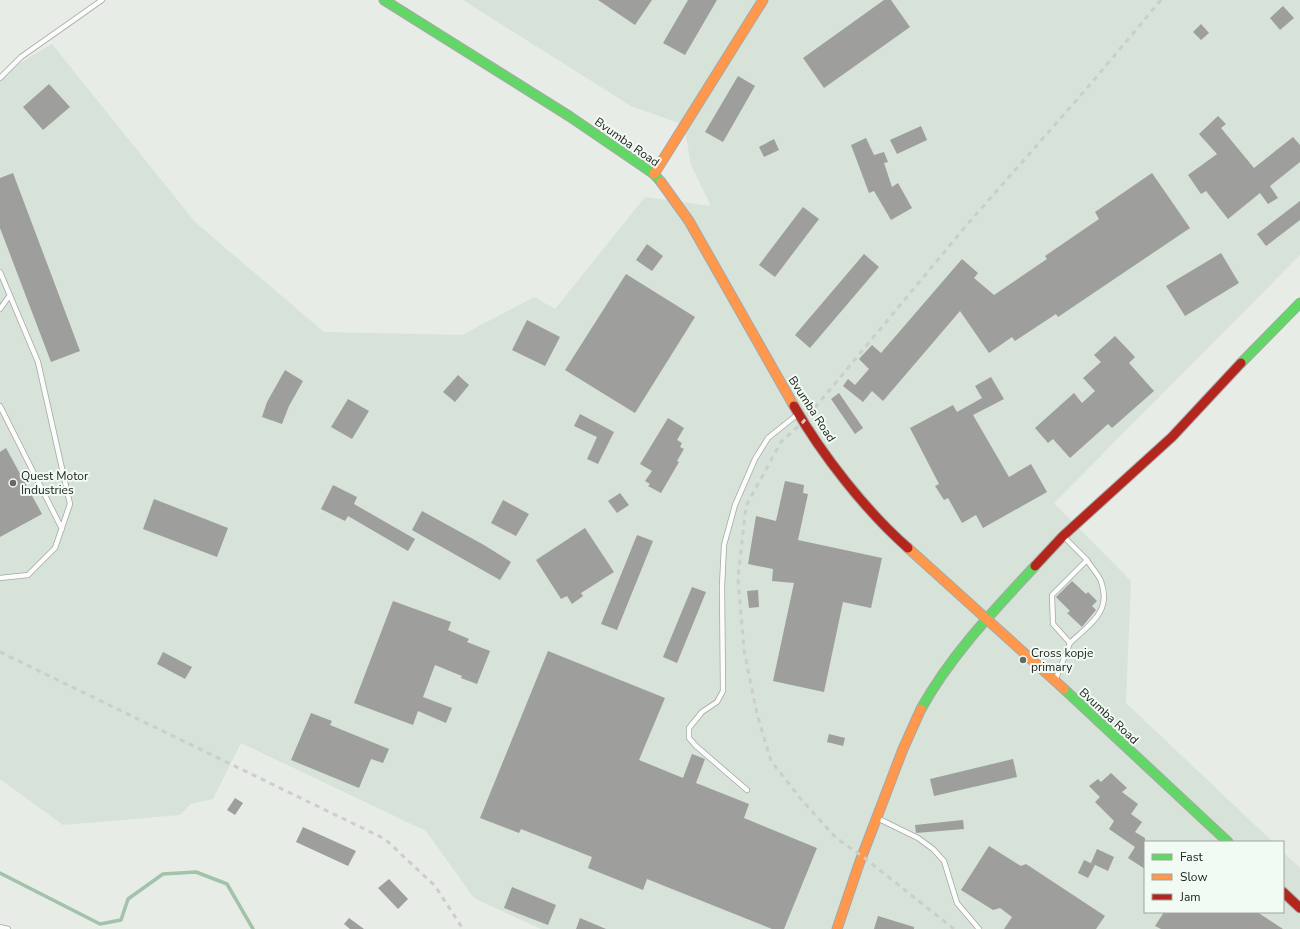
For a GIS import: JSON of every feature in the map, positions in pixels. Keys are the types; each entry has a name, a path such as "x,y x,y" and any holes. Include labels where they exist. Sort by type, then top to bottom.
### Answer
{"street":[{"name":"Bvumba Road","path":"384,0 569,116 654,174 670,193 693,228 798,414 849,485 901,542 987,618 1055,683 1227,841"},
{"path":"654,174 763,0"},
{"path":"837,929 859,864 877,818 917,717 931,691 987,618 1063,536 1172,437 1248,355 1300,303"},
{"path":"1284,893 1300,908"}],"lane":[{"path":"0,78 21,57 102,0"},
{"path":"0,272 38,362 70,504 55,548 28,575 0,578"},
{"path":"0,309 10,295"},
{"path":"0,406 62,529"},
{"path":"747,790 696,746 689,738 688,728 702,712 717,702 723,691 722,586 724,545 735,505 755,459 768,438 798,414"},
{"path":"1055,683 1070,643 1101,613 1104,600 1101,581 1087,560 1063,536"},
{"path":"1070,643 1053,624 1052,595 1087,560"},
{"path":"877,818 918,838 933,849 944,862 957,903 979,929"},
{"path":"0,927 8,929"}],"shaded area":[{"path":"463,0 1300,0 1300,255 1054,503 1131,581 1126,703 1272,841 1144,841 1144,913 1284,913 1284,853 1300,868 1300,929 541,929 474,898 426,831 241,743 213,799 191,804 180,815 63,825 0,779 0,75 52,44 195,222 324,332 462,335 534,297 555,309 645,197 711,206 691,165 684,125 631,106"}],"building":[{"path":"598,0 652,0 635,25"},
{"path":"688,0 717,0 685,55 663,43"},
{"path":"884,0 891,0 910,27 824,88 803,58"},
{"path":"1283,6 1294,18 1280,30 1270,18"},
{"path":"1201,24 1209,33 1201,40 1193,32"},
{"path":"738,76 755,86 723,142 705,132"},
{"path":"49,84 70,107 43,130 23,107"},
{"path":"1218,116 1226,124 1221,128 1254,168 1293,137 1300,145 1300,162 1270,186 1278,198 1268,204 1260,193 1228,219 1206,191 1201,194 1188,175 1217,154 1199,134"},
{"path":"921,126 927,140 897,154 890,140"},
{"path":"866,138 874,155 884,152 888,162 884,163 892,187 898,183 912,208 891,220 874,191 869,193 851,145"},
{"path":"774,139 779,150 764,157 759,147"},
{"path":"13,173 80,351 51,362 0,228 0,178"},
{"path":"1152,173 1190,228 1058,317 1056,314 1015,341 1012,337 989,353 960,311 883,401 872,391 863,402 843,386 848,379 855,385 869,369 859,359 872,345 881,353 962,259 978,273 974,278 994,295 1047,259 1045,256 1099,219 1095,212"},
{"path":"1300,201 1300,220 1266,246 1257,234"},
{"path":"803,207 819,219 775,277 759,265"},
{"path":"647,244 663,256 652,271 636,260"},
{"path":"1221,253 1239,283 1185,316 1166,286"},
{"path":"864,254 879,267 810,348 795,335"},
{"path":"626,274 695,317 635,413 565,370"},
{"path":"527,320 560,337 545,366 512,350"},
{"path":"1115,336 1135,357 1129,363 1154,391 1112,428 1108,424 1070,458 1053,439 1048,443 1035,428 1074,393 1082,403 1095,391 1083,378 1101,362 1094,355"},
{"path":"285,370 303,381 289,406 282,424 262,417 267,402"},
{"path":"458,375 469,385 455,402 443,392"},
{"path":"991,377 1004,399 973,415 1009,477 1031,464 1047,492 983,528 976,515 962,523 948,498 944,500 935,486 939,484 910,428 953,405 957,412 982,398 975,386"},
{"path":"839,393 863,428 855,434 831,399"},
{"path":"348,399 369,411 352,439 331,427"},
{"path":"580,414 614,432 598,464 587,459 597,437 574,426"},
{"path":"668,418 684,428 677,440 682,443 680,447 684,449 677,461 679,462 661,493 648,486 650,484 645,481 652,471 640,464"},
{"name":"Quest Motor Industries","path":"6,448 42,514 0,537 0,452"},
{"path":"785,481 804,485 803,493 808,494 798,540 882,558 871,608 843,602 824,692 773,681 794,583 772,581 773,569 748,564 756,516 776,521"},
{"path":"333,485 357,497 354,504 415,539 408,551 348,516 345,521 321,509"},
{"path":"620,493 629,505 617,513 608,501"},
{"path":"154,499 228,528 217,557 143,529"},
{"path":"503,500 529,514 516,536 491,523"},
{"path":"422,511 484,545 511,562 500,580 412,530"},
{"path":"585,528 614,572 581,593 583,596 572,604 567,596 561,599 536,560"},
{"path":"637,535 653,541 617,630 601,624"},
{"path":"1072,581 1086,594 1088,592 1097,601 1092,606 1096,610 1082,627 1067,613 1070,611 1056,597"},
{"path":"692,587 706,592 677,663 663,657"},
{"path":"758,590 759,607 749,608 747,591"},
{"path":"393,601 451,622 448,630 469,639 467,642 490,651 477,684 435,665 423,697 452,708 446,723 418,711 413,725 354,703"},
{"path":"548,651 665,698 639,760 683,778 692,754 705,759 696,783 749,804 744,818 817,848 784,929 772,929 647,879 643,890 588,868 592,857 521,829 519,833 480,818"},
{"path":"163,652 192,667 185,679 157,664"},
{"path":"311,713 332,721 330,725 389,749 383,763 371,759 359,788 291,760"},
{"path":"829,734 845,738 843,746 827,742"},
{"path":"1013,759 1017,777 934,796 930,779"},
{"path":"1111,773 1127,788 1122,792 1138,804 1131,814 1142,822 1135,832 1145,838 1144,868 1128,858 1135,847 1109,829 1114,821 1095,802 1100,797 1089,786 1098,779 1101,782"},
{"path":"235,798 243,803 235,815 227,810"},
{"path":"963,820 964,829 916,833 915,825"},
{"path":"303,827 356,851 348,866 296,842"},
{"path":"989,846 1021,866 1026,864 1105,916 1096,929 1004,929 1012,917 1000,908 993,910 961,890"},
{"path":"1097,849 1114,857 1108,871 1091,863"},
{"path":"1084,860 1095,865 1088,878 1078,873"},
{"path":"389,879 408,899 398,909 378,888"},
{"path":"512,887 556,905 548,925 504,908"},
{"path":"1163,913 1259,913 1283,929 1161,929 1155,926"},
{"path":"878,916 914,927 914,929 874,929"},
{"path":"349,918 364,929 350,929 344,924"},
{"path":"580,918 606,929 576,929"}],"waterway":[{"path":"0,873 100,924 121,920 128,899 163,874 196,872 227,884 253,929"}],"railway":[{"path":"954,929 862,856 836,838 800,798 771,761 757,714 744,650 738,578 746,506 781,442 803,422 965,227 1088,87 1161,0"},
{"path":"0,652 385,839 435,886 463,929"}],"traffic: fast":[{"path":"384,0 569,116 654,174 661,182"},
{"path":"1241,363 1300,303"},
{"path":"921,709 945,670 959,652 989,616 1035,566"},
{"path":"1064,689 1227,841"}],"traffic: slow":[{"path":"654,174 763,0"},
{"path":"661,182 689,221 794,406"},
{"path":"908,548 1064,689"},
{"path":"837,929 859,864 903,749 921,709"}],"traffic: jam":[{"path":"1035,566 1063,536 1172,437 1241,363"},
{"path":"794,406 805,425 846,482 876,517 908,548"},
{"path":"1284,893 1300,908"}],"place":[{"name":"Quest Motor Industries","path":"13,483"},
{"name":"Cross kopje primary","path":"1023,660"}]}
